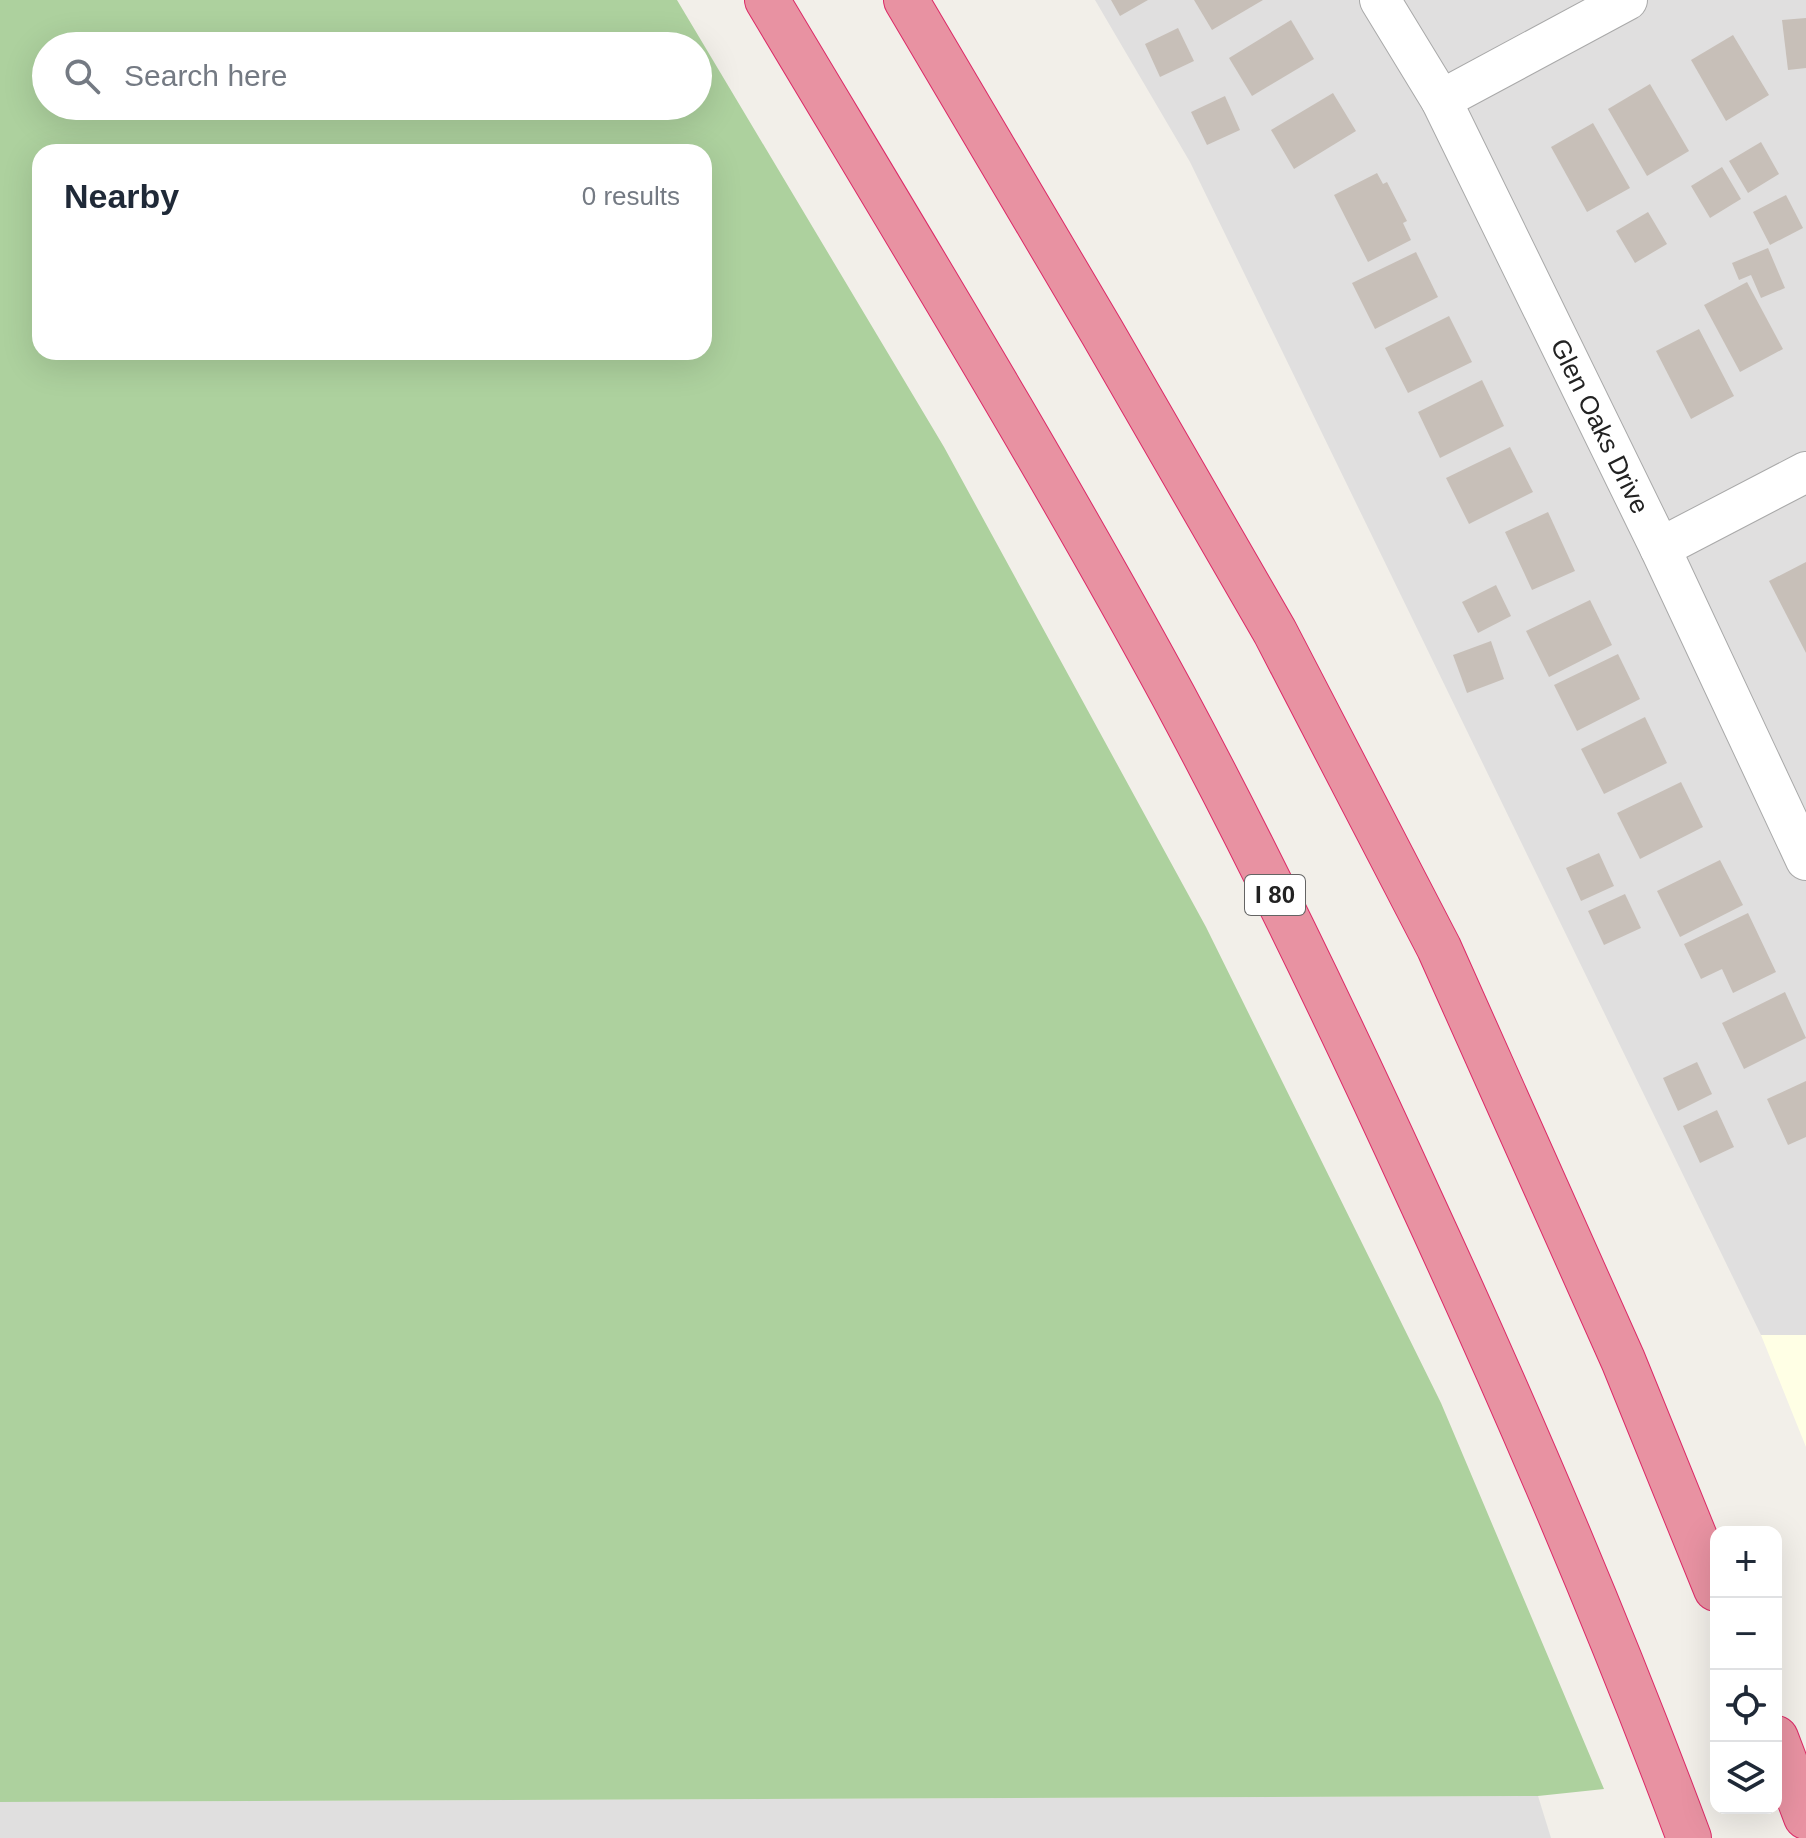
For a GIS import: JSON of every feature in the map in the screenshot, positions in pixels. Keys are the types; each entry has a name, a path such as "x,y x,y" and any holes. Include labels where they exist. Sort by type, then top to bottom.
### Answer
{"highway":[{"name":"I 80","path":"767,0 996,383 1167,685 1329,1000 1500,1372 1636,1696 1689,1838"},
{"path":"906,0 1275,632 1432,935 1623,1360 1710,1574"},
{"path":"1778,1742 1806,1817"}],"street":[{"name":"Glen Oaks Drive","path":"1380,0 1441,100 1660,548 1806,860"},
{"path":"1441,100 1627,0"},
{"path":"1660,548 1806,472"}],"shaded area":[{"path":"1095,0 1806,0 1806,1335 1761,1335 1190,162"},
{"path":"1761,1335 1806,1335 1806,1447"},
{"path":"1538,1796 1551,1838 0,1838 0,1802"}],"green space":[{"path":"0,0 677,0 696,32 32,32 32,120 712,120 712,59 944,447 1206,927 1441,1403 1604,1789 1538,1796 0,1802"}],"building":[{"path":"1111,0 1148,0 1120,16"},
{"path":"1194,0 1263,0 1212,30"},
{"path":"1806,18 1806,68 1788,70 1782,20"},
{"path":"1291,20 1314,59 1252,96 1229,58"},
{"path":"1178,28 1194,61 1160,77 1145,44"},
{"path":"1733,35 1769,95 1726,121 1691,60"},
{"path":"1650,84 1689,151 1647,176 1608,109"},
{"path":"1333,93 1356,131 1294,169 1271,130"},
{"path":"1225,96 1240,130 1207,145 1191,112"},
{"path":"1593,123 1630,188 1587,212 1551,147"},
{"path":"1761,142 1779,174 1748,193 1729,161"},
{"path":"1722,167 1741,199 1710,218 1691,186"},
{"path":"1377,173 1383,184 1387,182 1407,221 1403,223 1411,240 1368,262 1334,195"},
{"path":"1786,195 1803,228 1770,245 1753,212"},
{"path":"1648,212 1667,244 1635,263 1616,231"},
{"path":"1768,248 1785,288 1761,298 1751,275 1739,280 1732,263"},
{"path":"1416,252 1438,297 1375,329 1352,283"},
{"path":"1747,282 1783,349 1740,372 1704,305"},
{"path":"1449,316 1472,362 1408,393 1385,348"},
{"path":"1699,329 1734,396 1691,419 1656,351"},
{"path":"1482,380 1504,426 1440,458 1418,412"},
{"path":"1510,447 1533,492 1469,524 1446,478"},
{"path":"1548,512 1575,571 1532,590 1505,532"},
{"path":"1806,562 1806,653 1769,581"},
{"path":"1496,585 1511,616 1478,633 1462,602"},
{"path":"1590,600 1612,645 1549,677 1526,631"},
{"path":"1491,641 1504,679 1467,693 1453,655"},
{"path":"1618,654 1640,699 1577,731 1554,685"},
{"path":"1645,717 1667,763 1604,794 1581,749"},
{"path":"1681,782 1703,827 1640,859 1617,813"},
{"path":"1599,853 1614,886 1581,901 1566,868"},
{"path":"1720,860 1743,905 1680,937 1657,891"},
{"path":"1625,894 1641,928 1604,945 1588,911"},
{"path":"1748,913 1776,972 1733,993 1722,969 1701,979 1684,944"},
{"path":"1785,992 1806,1038 1744,1069 1722,1023"},
{"path":"1697,1062 1712,1094 1678,1111 1663,1078"},
{"path":"1806,1081 1806,1137 1788,1145 1767,1099"},
{"path":"1717,1110 1734,1147 1700,1163 1683,1126"}]}
